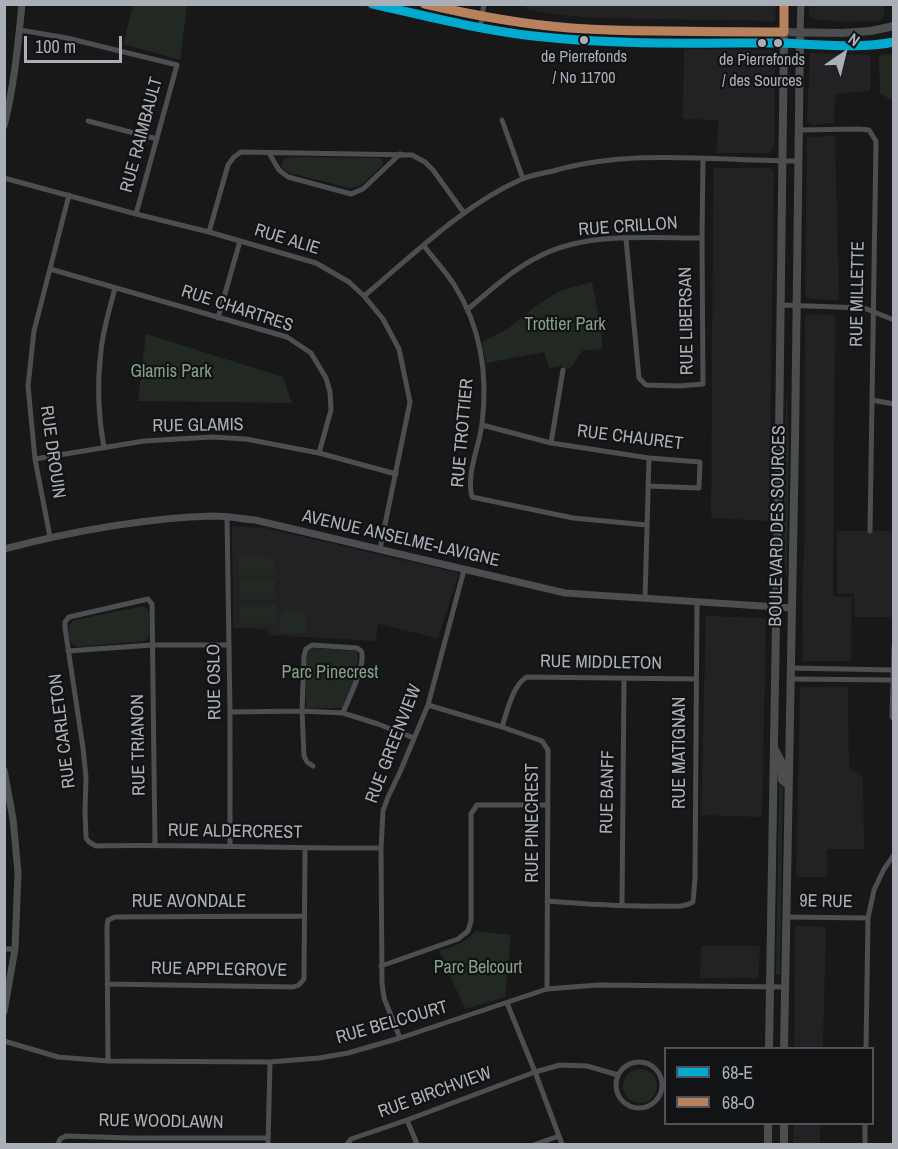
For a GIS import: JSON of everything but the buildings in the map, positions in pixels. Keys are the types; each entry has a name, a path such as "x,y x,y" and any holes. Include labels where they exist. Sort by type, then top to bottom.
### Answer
{"main road":[{"path":"371,4 480,28 533,36 600,41 868,45 894,42"},
{"path":"423,4 482,16 590,29 865,32 894,26"},
{"name":"BOULEVARD DES SOURCES","path":"769,1047 784,32"},
{"name":"BOULEVARD DES SOURCES","path":"784,1047 800,32"},
{"path":"774,747 781,761 782,780 788,785"},
{"path":"768,1125 768,1144"},
{"path":"784,1125 784,1144"}],"street":[{"path":"4,126 8,114 22,4"},
{"path":"480,28 484,4"},
{"name":"BOULEVARD DES SOURCES","path":"784,4 784,32"},
{"name":"BOULEVARD DES SOURCES","path":"800,32 801,4"},
{"name":"RUE RAIMBAULT","path":"20,30 67,38 177,65 136,214"},
{"path":"502,120 523,179"},
{"path":"88,121 157,139"},
{"name":"RUE MILLETTE","path":"799,130 869,130 876,141 870,531"},
{"path":"209,232 228,165 241,152 412,155 433,170 464,213"},
{"path":"269,153 279,170 288,177 351,194 363,189 400,154"},
{"path":"364,296 464,213 493,194 523,179 562,168 605,160 646,157 798,161"},
{"name":"RUE LIBERSAN","path":"626,239 639,378 646,385 703,384 703,159"},
{"name":"RUE ALIE","path":"4,178 316,263 349,282 364,296 383,319 399,349 410,402 380,549"},
{"name":"RUE DROUIN","path":"50,537 35,459 28,386 34,331 69,195"},
{"name":"RUE CRILLON","path":"468,309 512,272 541,255 557,249 599,240 702,238"},
{"path":"219,318 240,241"},
{"name":"RUE TROTTIER","path":"424,246 454,285 468,309 477,336 485,381 482,425 469,486 472,497 573,518 647,525"},
{"name":"RUE CHARTRES","path":"50,269 287,337 311,353 326,378 330,392 331,410 319,453"},
{"path":"104,448 98,404 100,360 105,327 115,288"},
{"path":"781,306 861,308 894,320"},
{"path":"551,443 562,370"},
{"path":"872,400 894,404"},
{"name":"RUE CHAURET","path":"482,425 551,443 649,458 700,462 699,488 648,486"},
{"name":"RUE GLAMIS","path":"35,459 144,441 212,437 246,439 319,453 396,474"},
{"path":"645,598 649,458"},
{"name":"AVENUE ANSELME-LAVIGNE","path":"4,549 50,537 144,521 215,516 255,520 565,593 792,608"},
{"name":"RUE OSLO","path":"227,517 230,846"},
{"name":"RUE GREENVIEW","path":"400,1038 384,999 381,966 383,811 428,705 464,570"},
{"name":"RUE CARLETON","path":"89,842 85,811 84,748 65,622 69,617 147,599 152,604 152,645"},
{"name":"RUE MATIGNAN","path":"622,906 688,906 693,903 697,603"},
{"name":"RUE CARLETON","path":"68,651 152,645 229,645"},
{"name":"RUE TRIANON","path":"152,645 155,845"},
{"path":"313,766 304,756 303,711 304,656 306,649 312,645 357,648 362,654 362,665 343,713"},
{"path":"894,646 892,670 892,717 894,719"},
{"path":"791,668 892,670"},
{"name":"RUE MIDDLETON","path":"502,727 516,686 527,676 696,680"},
{"name":"RUE BANFF","path":"622,906 624,679"},
{"path":"791,679 892,680"},
{"name":"RUE PINECREST","path":"428,705 542,741 548,750 547,990"},
{"path":"230,712 343,713 414,738"},
{"path":"4,770 13,819 18,873 15,950 4,1012"},
{"path":"381,966 458,939 468,931 471,921 471,814 477,805 548,805"},
{"name":"RUE ALDERCREST","path":"89,842 96,846 381,848"},
{"name":"RUE APPLEGROVE","path":"108,984 293,987 299,985 304,979 305,849"},
{"name":"9E RUE","path":"786,917 868,918 874,890 884,868 894,855"},
{"path":"547,901 622,906"},
{"name":"RUE AVONDALE","path":"108,1061 108,920 115,917 304,916"},
{"path":"866,1047 868,918"},
{"path":"4,949 15,950"},
{"name":"RUE BELCOURT","path":"4,1041 58,1057 108,1061 270,1062 348,1053 547,990 598,985 785,987"},
{"path":"507,1003 562,1144"},
{"path":"268,1141 270,1062"},
{"path":"643,1062 650,1065 656,1069 663,1082 660,1097 655,1103 640,1109 625,1104 616,1090 618,1075 629,1064 643,1062"},
{"name":"RUE BIRCHVIEW","path":"347,1144 351,1139 560,1065 587,1066 618,1075"},
{"path":"407,1120 417,1144"},
{"path":"865,1144 866,1125"},
{"name":"RUE WOODLAWN","path":"58,1144 60,1139 66,1136 129,1141 268,1141"},
{"path":"536,1144 559,1136"}],"shaded area":[{"path":"527,4 776,5 775,21 595,18 526,9"},
{"path":"809,5 885,5 884,17 878,21 841,22 813,19 809,14"},
{"path":"684,49 771,50 775,55 774,146 769,153 717,153 718,120 683,119"},
{"path":"810,53 870,55 870,91 835,94 834,123 813,125 807,121"},
{"path":"835,136 839,300 808,299 805,295 807,138"},
{"path":"714,168 769,168 774,172 769,521 711,518"},
{"path":"808,314 835,315 833,596 852,597 851,661 803,661 805,317"},
{"path":"232,526 265,528 459,573 438,638 378,624 376,641 269,635 267,629 233,628"},
{"path":"837,531 893,531 893,617 854,617 854,594 837,594"},
{"path":"706,616 766,618 762,817 701,815"},
{"path":"803,687 848,687 849,767 863,778 864,849 827,849 827,877 796,877 800,690"},
{"path":"795,926 826,927 823,1047 794,1047"},
{"path":"701,946 760,946 758,978 700,978"},
{"path":"794,1125 820,1125 820,1144 793,1144"}],"green space":[{"path":"133,5 187,5 180,60 123,44"},
{"path":"894,54 893,101 880,93 879,55"},
{"path":"290,157 379,158 383,163 361,185 350,188 290,173 282,168 282,163"},
{"name":"Trottier Park","path":"592,282 602,329 602,349 582,351 570,369 561,366 549,368 544,352 486,363 482,342 509,328 559,291"},
{"name":"Glamis Park","path":"146,334 283,377 292,403 138,401"},
{"path":"786,398 789,452 787,575 783,550"},
{"path":"239,556 275,557 275,575 239,575"},
{"path":"239,580 275,580 275,599 240,599"},
{"path":"240,605 276,605 276,623 240,623"},
{"path":"144,606 149,611 149,636 145,641 78,647 71,642 68,630 74,620"},
{"path":"288,608 306,614 306,633 280,633 281,616"},
{"name":"Parc Pinecrest","path":"313,648 356,651 358,663 343,708 306,708 306,658"},
{"path":"779,784 783,788 780,975 776,975"},
{"name":"Parc Belcourt","path":"475,931 511,935 505,997 465,1009 439,951 464,941"},
{"path":"640,1069 652,1074 657,1086 652,1098 640,1103 628,1098 623,1086 628,1074"}],"transit line":[{"name":"68-E","path":"373,4 494,30 564,39 848,46 894,42"},
{"name":"68-O","path":"425,4 497,19 569,28 784,32 784,4"}],"place":[{"name":"de Pierrefonds / No 11700","path":"584,40"},
{"name":"de Pierrefonds / des Sources","path":"762,43"}]}
